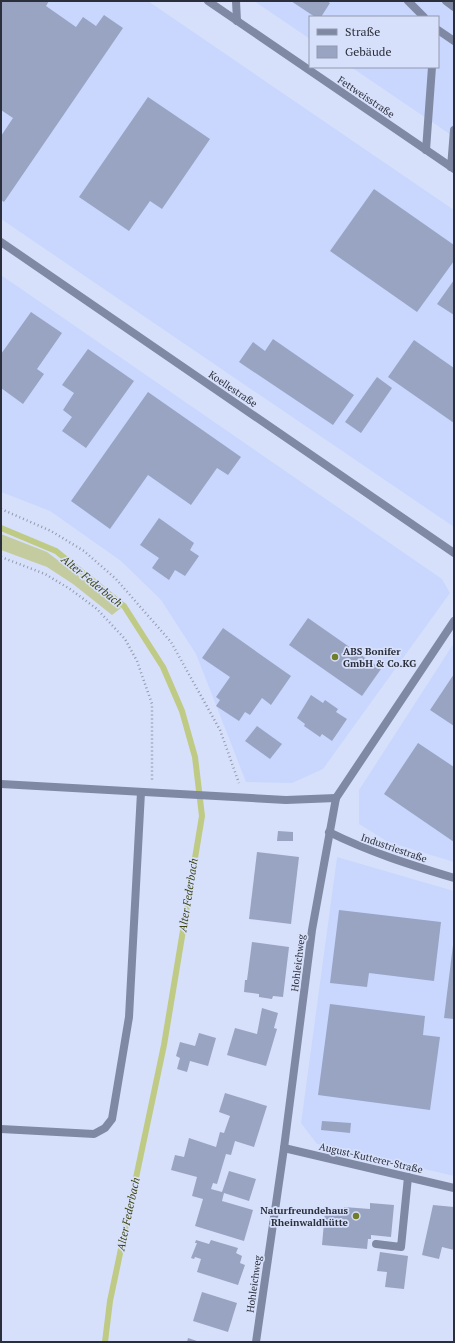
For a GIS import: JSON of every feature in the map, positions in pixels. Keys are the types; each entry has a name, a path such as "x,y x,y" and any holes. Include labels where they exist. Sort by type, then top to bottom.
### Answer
{"street":[{"name":"Fettweisstraße","path":"208,1 453,168"},
{"path":"236,1 237,21"},
{"path":"408,1 423,16"},
{"path":"446,1 454,6"},
{"path":"439,31 454,41"},
{"path":"426,150 432,68"},
{"path":"453,168 454,130"},
{"name":"Koellestraße","path":"1,242 454,553"},
{"name":"Hohleichweg","path":"256,1342 284,1148 312,930 336,798 454,621"},
{"path":"1,784 286,800 336,798"},
{"path":"1,1129 94,1134 105,1128 112,1119 129,1017 141,792"},
{"name":"Industriestraße","path":"329,832 356,846 385,857 454,878"},
{"name":"August-Kutterer-Straße","path":"284,1148 454,1188"},
{"path":"376,1244 401,1247 408,1177"}],"path":[{"path":"1,508 51,531 84,551 116,579 171,642 220,730 239,780 240,798"},
{"path":"1,557 45,574 70,589 97,609 126,639 137,661 152,704 152,792"}],"shaded area":[{"path":"1,1 148,1 454,210 454,527 1,219"},
{"path":"254,1 454,1 454,137 352,68 439,68 439,16 309,16 309,38"},
{"path":"1,275 442,579 450,593 323,769 292,783 246,782 196,654 161,600 121,561 50,511 1,492"},
{"path":"454,643 454,862 388,842 359,824 359,790"},
{"path":"337,857 454,891 454,1176 317,1144 301,1123"}],"green space":[{"path":"1,534 47,552 121,608 112,615 73,584 47,567 1,550"}],"building":[{"path":"1,1 49,1 46,6 76,27 83,17 96,26 104,15 123,28 4,202 1,200 1,136 13,118 1,110"},
{"path":"291,1 327,1 330,3 322,16 314,16"},
{"path":"148,97 210,139 162,209 150,201 129,231 79,197"},
{"path":"374,189 454,245 454,261 417,312 330,251"},
{"path":"454,280 454,315 437,304"},
{"path":"31,312 62,333 37,369 44,374 23,404 1,388 1,354"},
{"path":"273,339 354,395 333,425 239,362 253,342 265,351"},
{"path":"414,340 454,368 454,423 388,377"},
{"path":"88,349 134,381 86,448 62,431 72,417 63,410 74,393 62,385"},
{"path":"377,377 392,388 361,433 345,422"},
{"path":"148,392 241,457 228,475 217,468 191,505 148,475 110,529 71,501"},
{"path":"159,518 194,543 190,550 199,556 185,576 175,570 169,580 152,568 159,558 140,545"},
{"name":"ABS Bonifer GmbH & Co.KG","path":"308,618 381,669 362,696 289,645"},
{"path":"223,628 291,676 271,705 262,698 250,715 245,712 239,721 216,706 220,700 216,697 230,677 202,658"},
{"path":"454,674 454,726 430,710"},
{"path":"311,695 323,703 325,700 338,709 336,712 347,719 332,741 322,734 320,737 304,726 305,724 297,718"},
{"path":"257,726 282,744 270,759 245,741"},
{"path":"418,743 454,767 454,842 384,794"},
{"path":"278,831 293,832 293,841 277,841"},
{"path":"257,852 299,857 291,924 249,919"},
{"path":"339,910 441,922 434,981 369,973 367,987 330,983"},
{"path":"252,942 289,947 283,997 273,996 272,999 259,997 259,994 244,992"},
{"path":"453,945 454,946 454,1019 444,1018"},
{"path":"330,1004 425,1016 423,1035 440,1037 430,1110 318,1095"},
{"path":"262,1008 278,1013 274,1028 277,1029 266,1066 227,1055 235,1028 257,1034"},
{"path":"199,1033 216,1038 208,1066 190,1061 187,1072 177,1069 180,1058 176,1056 180,1042 195,1046"},
{"path":"225,1093 267,1106 254,1147 235,1141 231,1155 226,1154 217,1184 213,1183 211,1189 222,1192 229,1171 256,1179 249,1201 224,1193 222,1201 253,1210 244,1241 195,1226 203,1199 192,1196 197,1177 171,1170 175,1155 184,1157 189,1138 216,1147 220,1132 224,1133 230,1116 219,1112"},
{"path":"322,1121 351,1123 350,1133 321,1130"},
{"path":"370,1203 394,1205 391,1237 371,1235 371,1239 368,1239 367,1249 322,1245 325,1211 343,1213 344,1207 370,1209"},
{"path":"433,1205 454,1207 454,1250 442,1247 439,1259 422,1255"},
{"path":"196,1240 209,1244 211,1240 238,1248 236,1253 242,1256 240,1263 245,1265 238,1285 197,1272 201,1259 195,1257 194,1259 191,1258 197,1243 195,1243"},
{"path":"380,1252 408,1256 404,1289 385,1287 387,1272 377,1271"},
{"path":"202,1292 237,1303 228,1332 193,1321"},
{"path":"188,1338 200,1342 187,1342"}],"waterway":[{"name":"Alter Federbach","path":"1,528 56,551 124,606 163,667 182,711 195,757 202,816 164,1045 110,1301 105,1342"}],"place":[{"name":"ABS Bonifer GmbH & Co.KG","path":"335,657"},
{"name":"Naturfreundehaus Rheinwaldhütte","path":"356,1216"}]}
